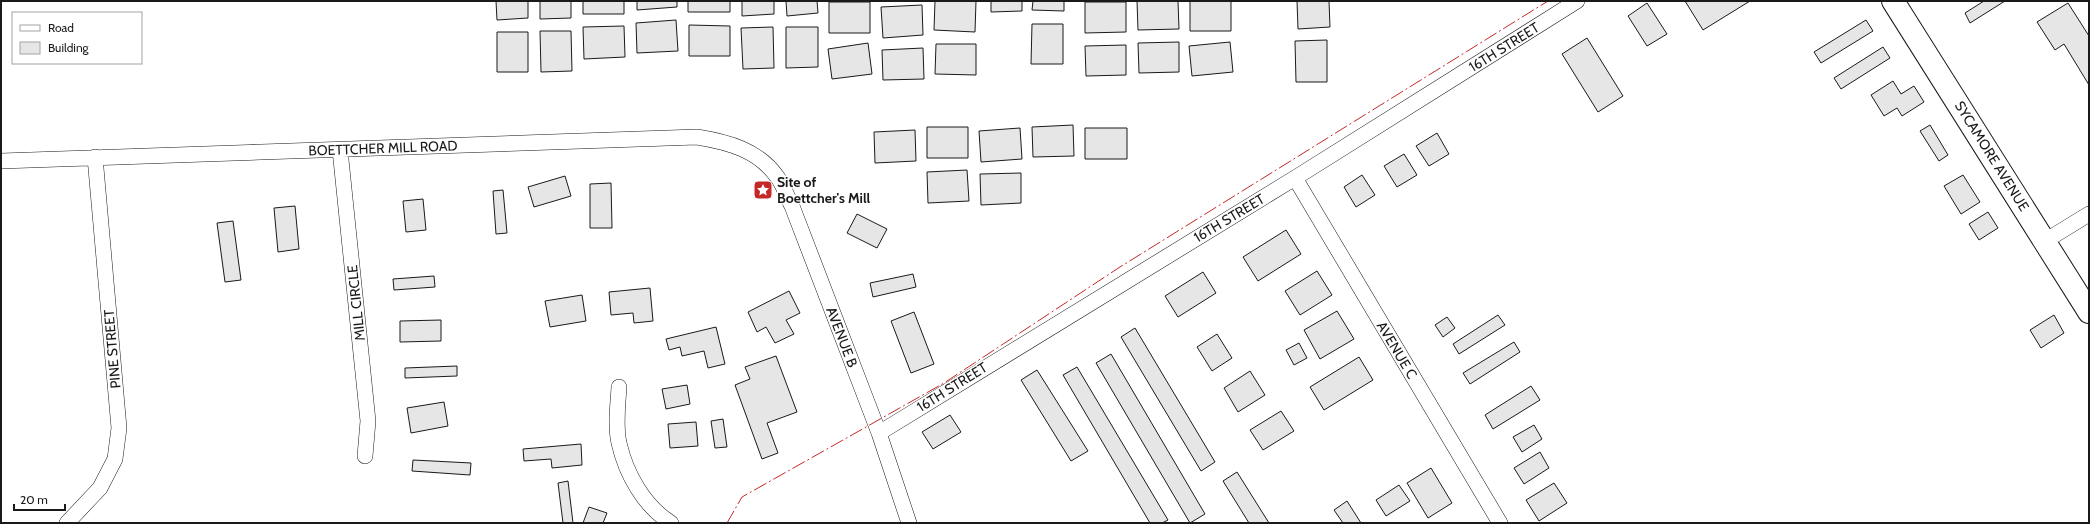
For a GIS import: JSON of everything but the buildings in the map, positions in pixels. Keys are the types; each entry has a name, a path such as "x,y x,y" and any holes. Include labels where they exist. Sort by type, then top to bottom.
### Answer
{"street":[{"name":"16TH STREET","path":"879,433 1295,178 1576,1"},
{"name":"SYCAMORE AVENUE","path":"1893,1 2046,241 2089,312"},
{"name":"BOETTCHER MILL ROAD","path":"1,161 697,138 722,142 740,148 761,159"},
{"name":"MILL CIRCLE","path":"340,150 368,421 364,456"},
{"name":"PINE STREET","path":"67,523 100,488 116,459 119,428 95,157"},
{"name":"AVENUE B","path":"761,159 778,178 792,206 879,433 909,523"},
{"name":"AVENUE C","path":"1295,178 1500,523"},
{"path":"2046,241 2089,214"},
{"path":"619,387 617,417 619,442 627,470 643,497 661,516 671,523"}],"power":[{"path":"727,523 742,497 944,383 1120,267 1548,1"}],"place":[{"name":"Site of Boettcher's Mill","path":"763,190"}]}
